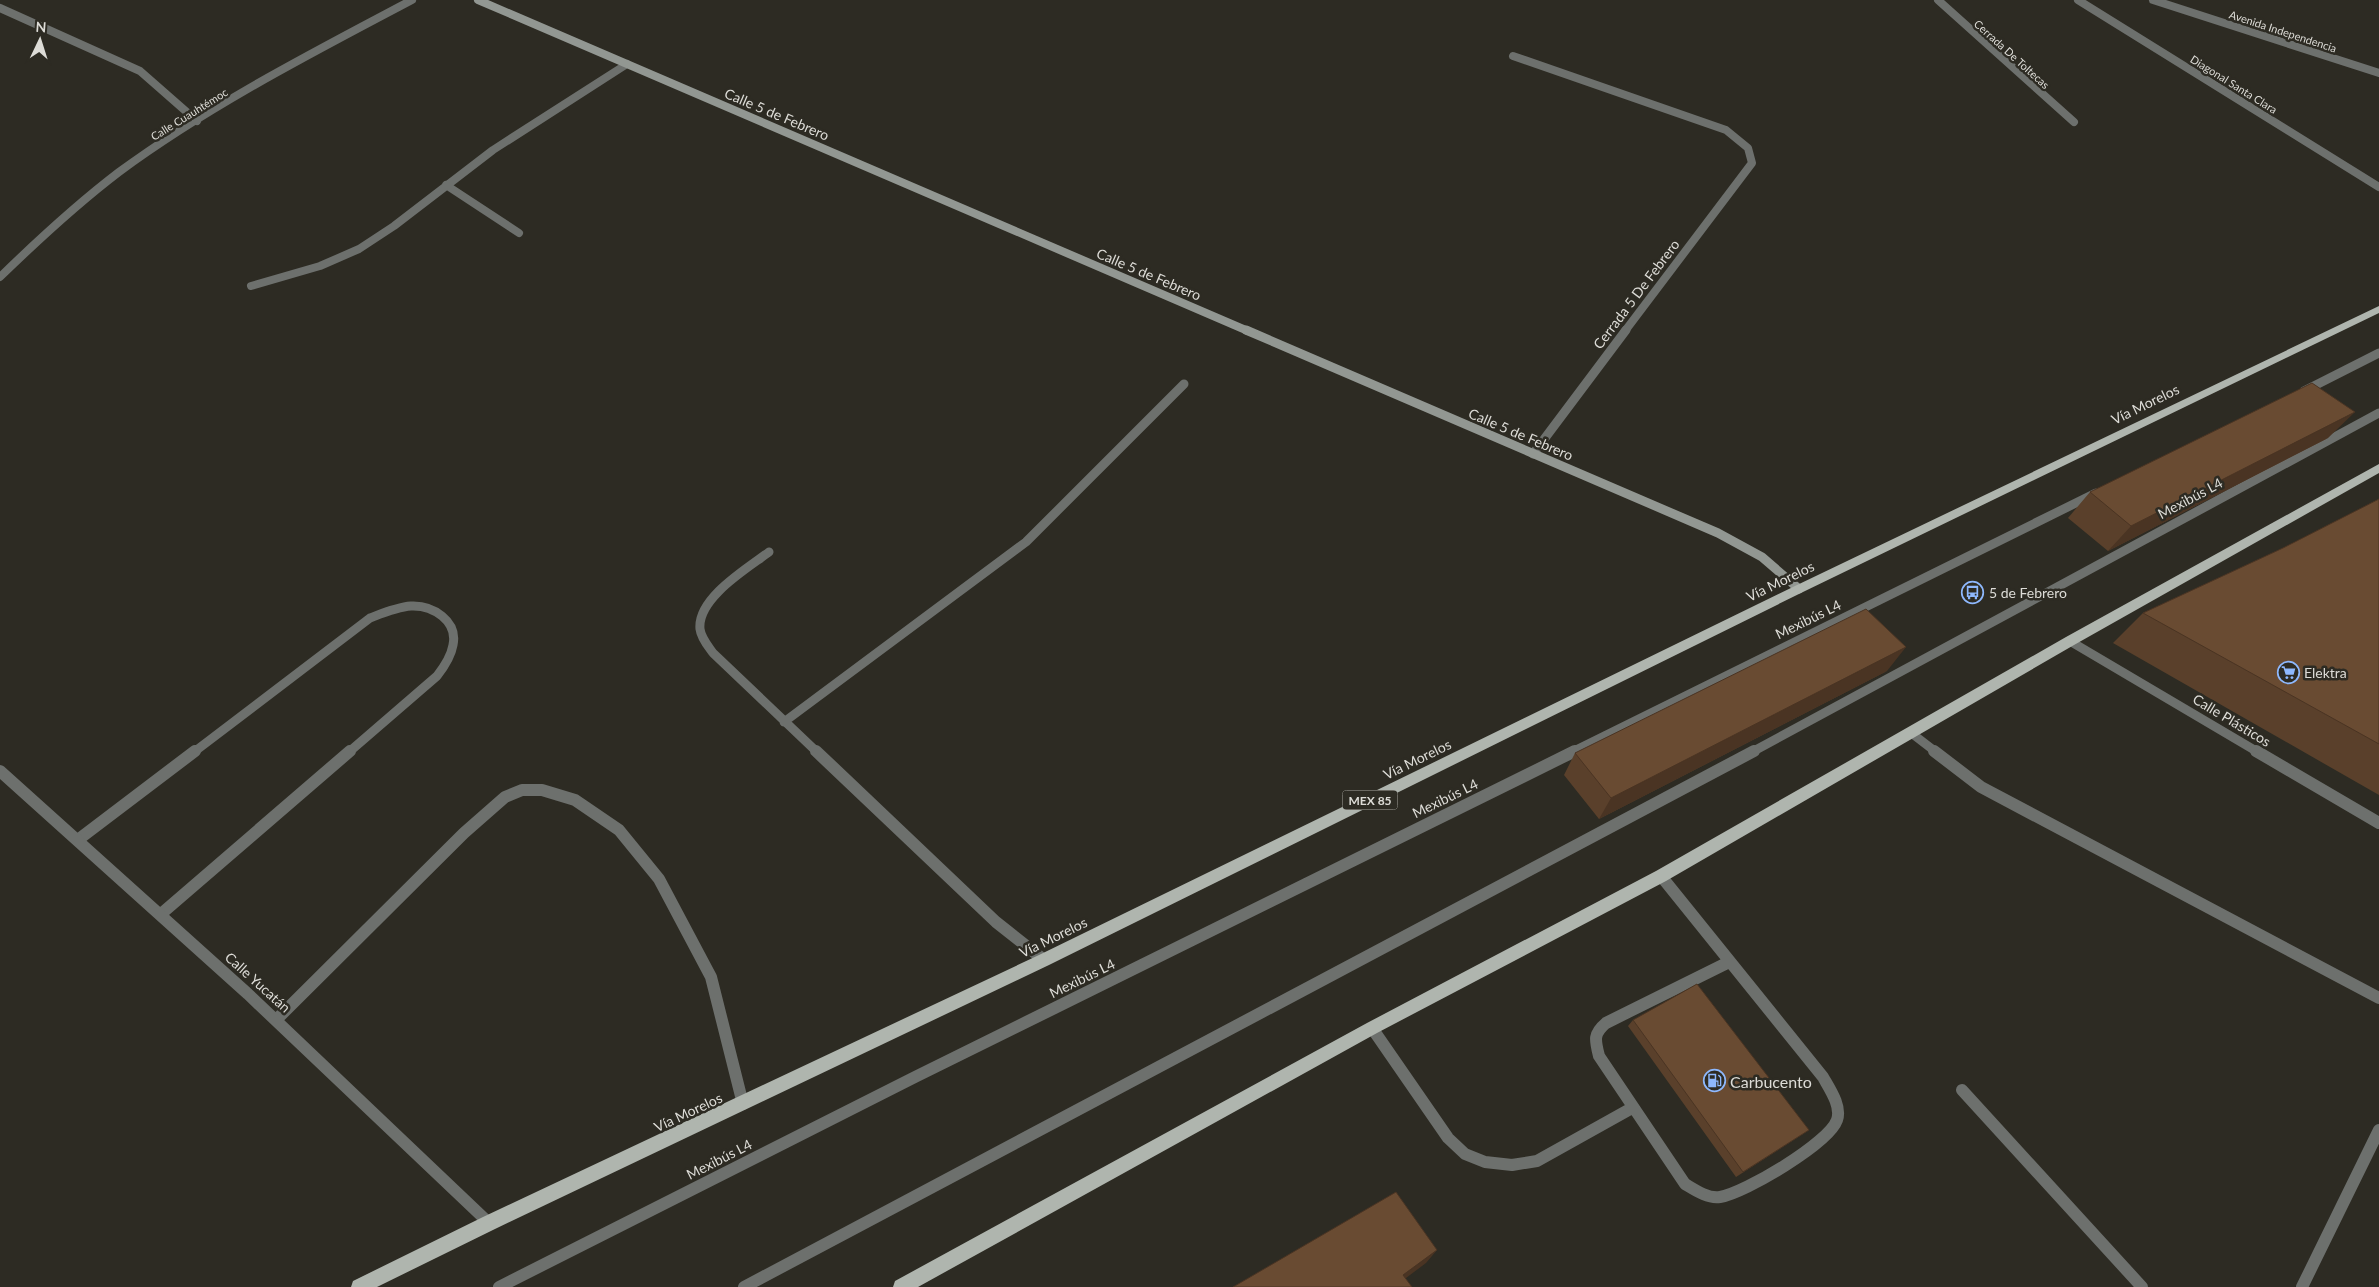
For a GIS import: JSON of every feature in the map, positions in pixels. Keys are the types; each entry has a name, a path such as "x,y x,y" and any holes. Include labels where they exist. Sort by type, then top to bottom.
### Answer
{"main road":[{"name":"Vía Morelos","path":"359,1287 489,1223 1044,960 1799,590 2379,309"},
{"path":"901,1287 1372,1028 1661,876 2070,641 2379,468"}],"street":[{"name":"Calle Cuauhtémoc","path":"0,277 37,241 83,201 133,164 197,121 264,81 412,0"},
{"name":"Calle 5 de Febrero","path":"478,0 1755,550 1779,568 1799,590"},
{"name":"Cerrada De Toltecas","path":"1938,0 2074,122"},
{"name":"Diagonal Santa Clara","path":"2078,0 2379,187"},
{"name":"Avenida Independencia","path":"2153,0 2379,73"},
{"path":"0,8 140,71 197,121"},
{"name":"Cerrada 5 De Febrero","path":"1513,56 1726,130 1748,148 1752,163 1533,454"},
{"path":"251,286 325,264 357,250 412,214 446,185 493,150 627,64"},
{"path":"446,185 519,233"},
{"path":"2290,398 2379,353"},
{"path":"784,722 1026,542 1184,384"},
{"name":"Mexibús L4","path":"744,1287 1619,824 2379,413"},
{"name":"Mexibús L4","path":"499,1287 915,1077 2102,490"},
{"path":"769,552 710,599 700,626 702,636 713,653 996,922 1044,960"},
{"path":"79,839 370,618 394,608 420,606 438,612 450,622 456,635 452,651 445,666 437,676 161,914"},
{"name":"Calle Plásticos","path":"2070,641 2379,823"},
{"path":"1910,732 1981,786 2379,998"},
{"name":"Calle Yucatán","path":"0,771 79,839 277,1019 489,1223"},
{"path":"277,1019 471,827 506,797 522,790 542,790 575,800 619,830 659,878 711,978 743,1104"},
{"path":"1661,876 1823,1077 1834,1099 1838,1119 1832,1131 1818,1143 1742,1190 1720,1197 1702,1194 1685,1184 1632,1108 1595,1048 1594,1038 1597,1031 1606,1023 1729,962"},
{"path":"1372,1028 1448,1138 1465,1154 1485,1162 1512,1165 1537,1161 1632,1108"},
{"path":"1962,1090 2142,1287"},
{"path":"2302,1287 2379,1130"}],"building":[{"path":"2312,383 2355,412 2131,526 2090,492"},
{"path":"2379,499 2379,744 2143,613 2283,548"},
{"path":"1866,609 1906,647 1611,798 1575,753"},
{"name":"Carbucento","path":"1697,984 1809,1130 1743,1172 1633,1020"},
{"path":"1396,1192 1437,1250 1403,1275 1412,1287 1233,1287"}],"place":[{"name":"5 de Febrero","path":"1973,592"},
{"name":"Elektra","path":"2288,672"},
{"name":"Carbucento","path":"1714,1081"}]}
